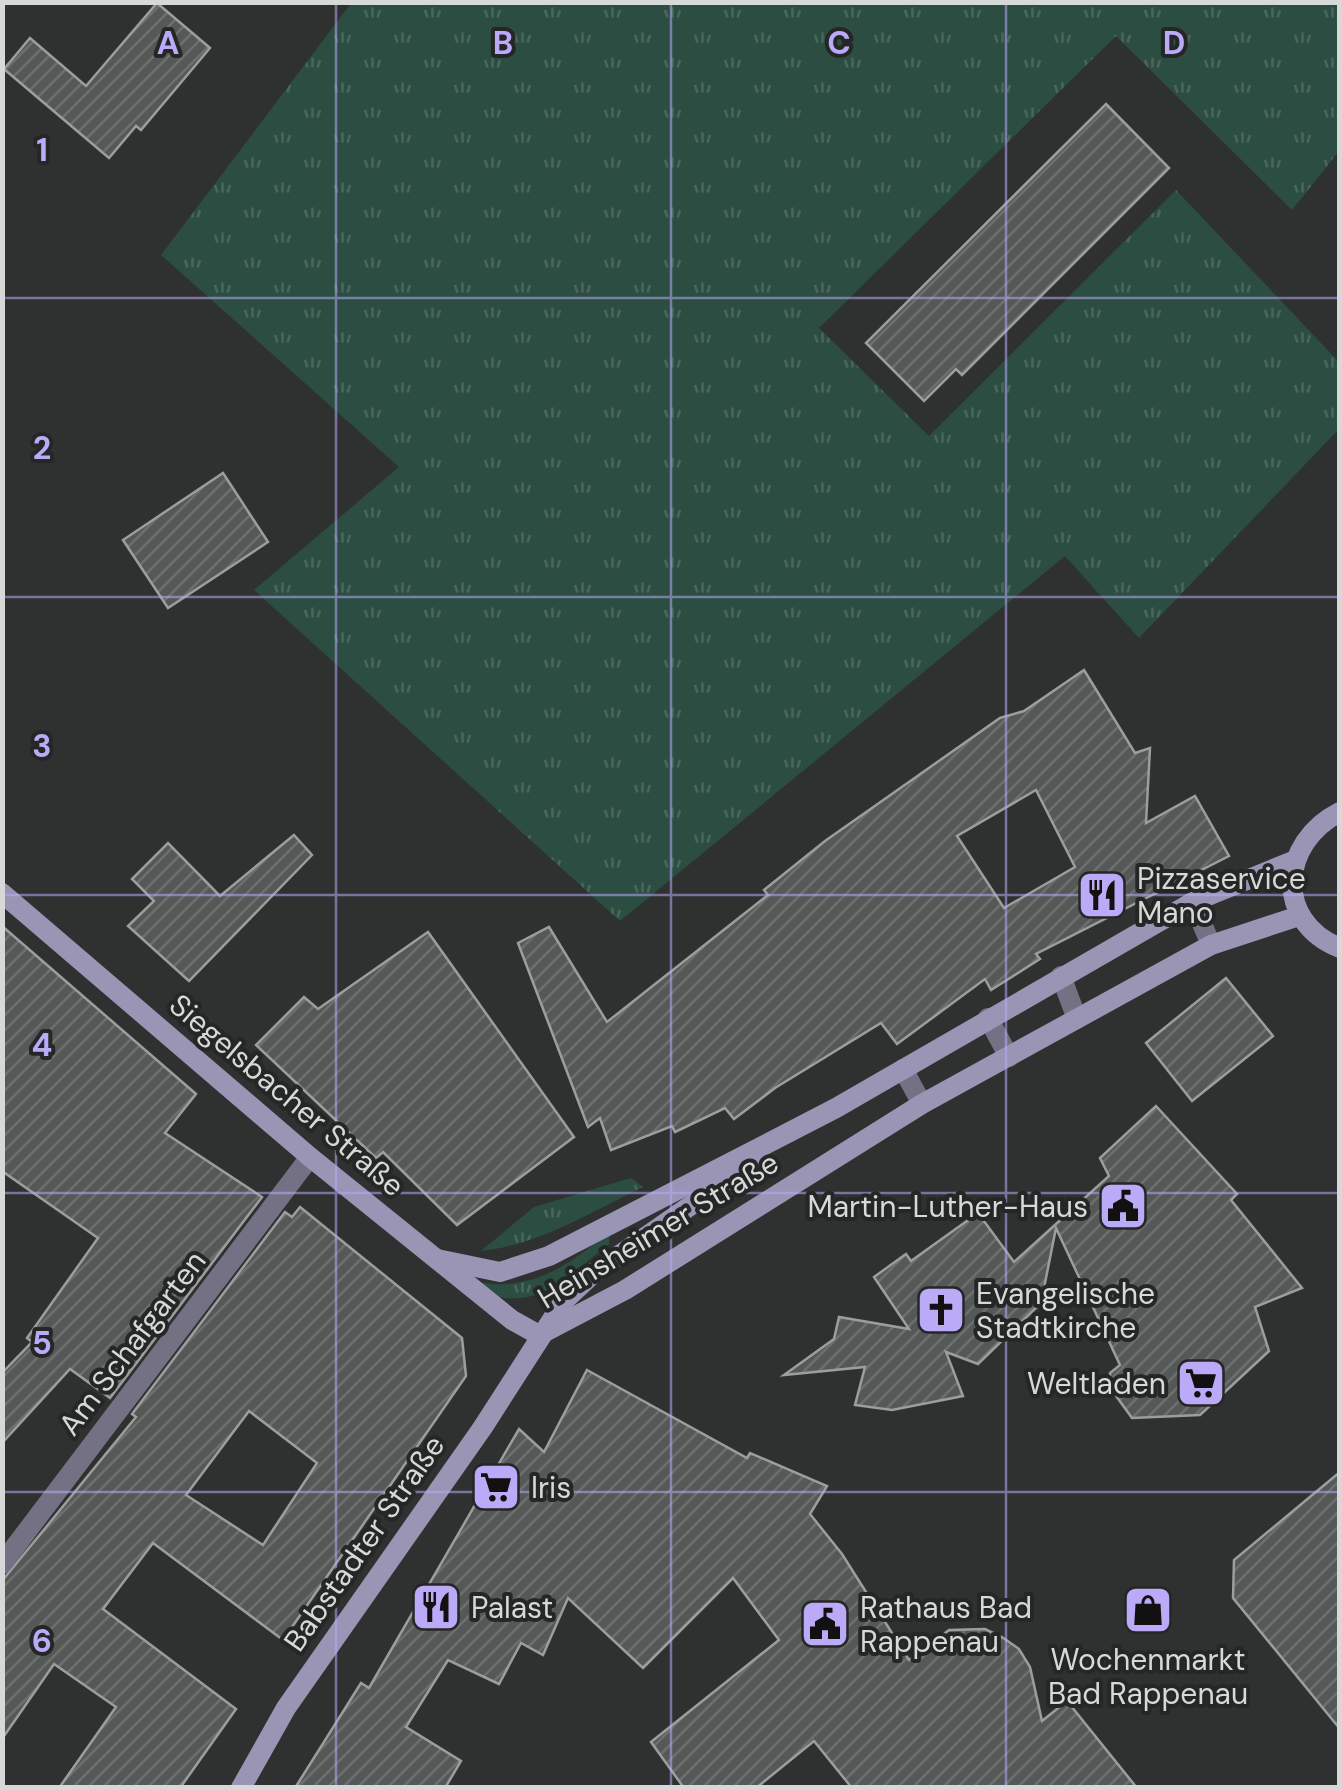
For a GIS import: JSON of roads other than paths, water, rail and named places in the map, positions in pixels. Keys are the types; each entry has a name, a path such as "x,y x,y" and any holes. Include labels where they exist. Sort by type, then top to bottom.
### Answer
{"street":[{"path":"1340,812 1321,821 1304,839 1290,880 1300,916 1321,940 1340,948"},
{"name":"Heinsheimer Straße","path":"539,1335 564,1302 595,1272 836,1108 1192,902 1293,862"},
{"name":"Siegelsbacher Straße","path":"2,893 310,1157 512,1320 539,1335"},
{"path":"1192,902 1211,945"},
{"name":"Heinsheimer Straße","path":"539,1335 625,1290 922,1104 1211,945 1300,916"},
{"path":"1062,976 1078,1019"},
{"path":"988,1018 1010,1056"},
{"path":"903,1068 922,1104"},
{"name":"Heinsheimer Straße","path":"437,1259 500,1272 550,1256 836,1108"},
{"name":"Am Schafgarten","path":"2,1564 310,1157"},
{"name":"Babstadter Straße","path":"241,1788 286,1708 483,1427 539,1335"}],"place":[{"name":"Pizzaservice Mano","path":"1102,895"},
{"name":"Martin-Luther-Haus","path":"1123,1206"},
{"name":"Evangelische Stadtkirche","path":"941,1310"},
{"name":"Weltladen","path":"1201,1383"},
{"name":"Iris","path":"496,1487"},
{"name":"Palast","path":"436,1607"},
{"name":"Wochenmarkt Bad Rappenau","path":"1148,1610"},
{"name":"Rathaus Bad Rappenau","path":"825,1624"}]}
